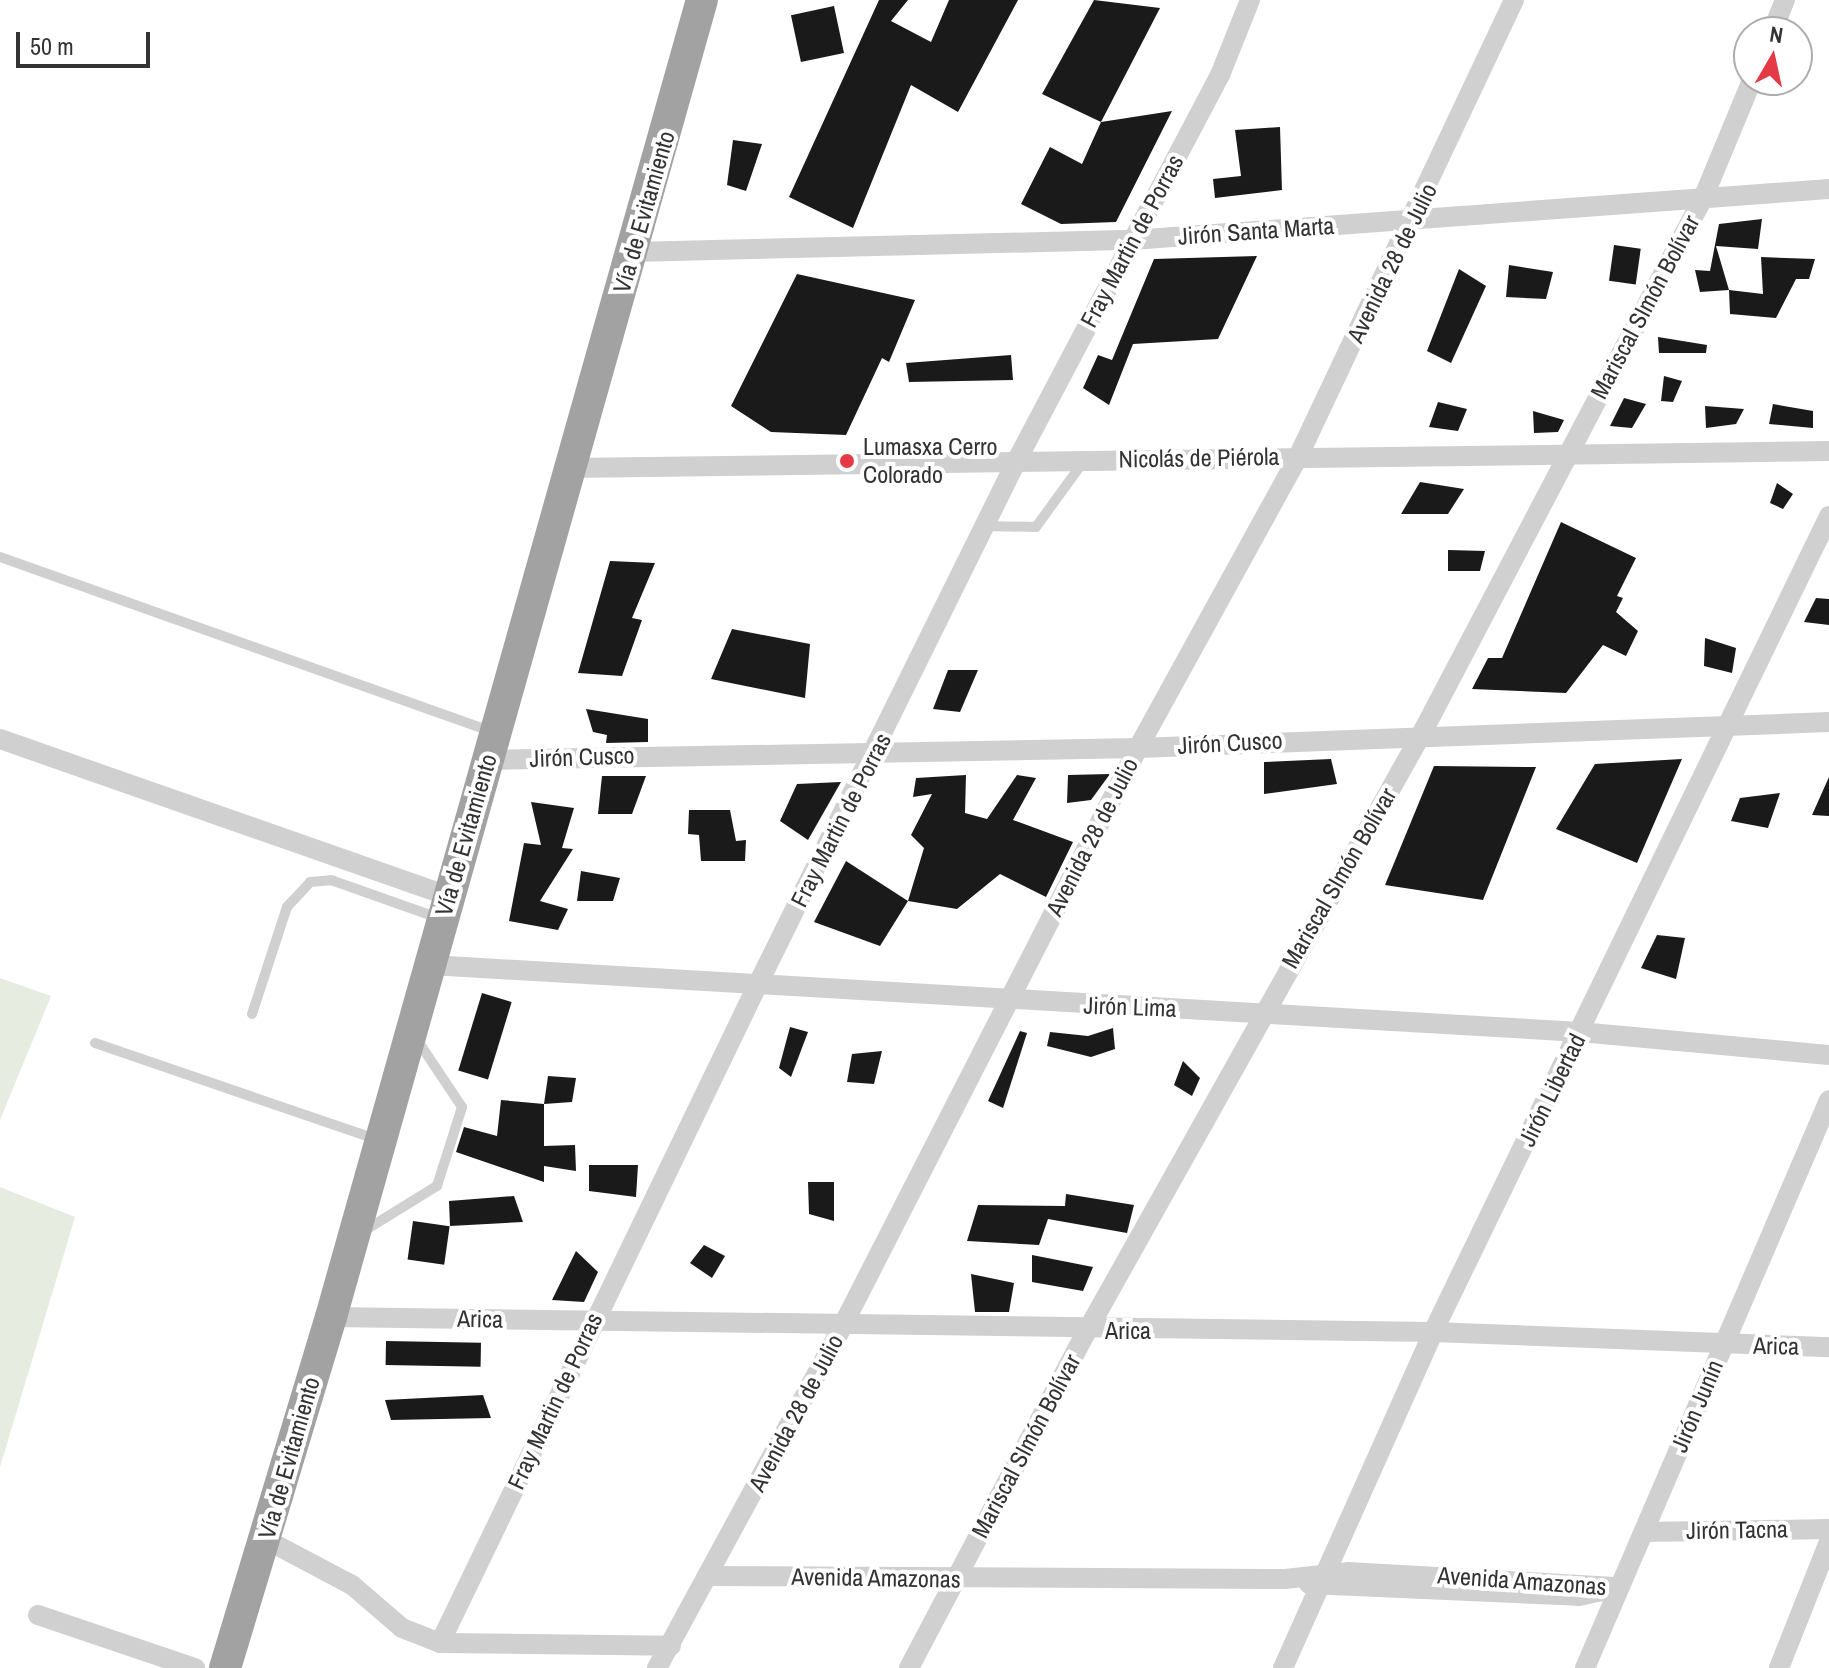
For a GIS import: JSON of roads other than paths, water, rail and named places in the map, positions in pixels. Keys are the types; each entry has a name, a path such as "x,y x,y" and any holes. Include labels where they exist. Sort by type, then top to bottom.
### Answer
{"highway":[{"name":"Vía de Evitamiento","path":"225,1668 331,1317 702,0"}],"street":[{"name":"Fray Martin de Porras","path":"440,1643 593,1320 757,986 878,749 1017,460 1220,75 1250,0"},
{"name":"Avenida 28 de Julio","path":"657,1668 844,1323 1138,748 1298,457 1415,218 1514,0"},
{"name":"Mariscal SImón Bolívar","path":"909,1668 1087,1331 1422,733 1704,196 1745,96"},
{"name":"Jirón Santa Marta","path":"633,252 1132,240 1829,189"},
{"name":"Nicolás de Piérola","path":"570,468 1829,451"},
{"name":"Jirón Libertad","path":"1283,1668 1433,1332 1829,516"},
{"name":"Jirón Cusco","path":"491,746 1138,748 1422,733 1829,722"},
{"path":"0,739 446,908"},
{"name":"Jirón Lima","path":"430,965 1006,1002 1263,1012 1580,1032 1829,1055"},
{"name":"Jirón Junín","path":"1585,1668 1829,1100"},
{"name":"Arica","path":"331,1317 844,1323 1087,1331 1433,1332 1829,1347"},
{"name":"Jirón Tacna","path":"1644,1532 1829,1529"},
{"path":"265,1539 352,1585 402,1628 440,1643 671,1646"},
{"path":"1779,1668 1829,1542"},
{"name":"Avenida Amazonas","path":"708,1576 1576,1580 1619,1587"},
{"path":"38,1615 195,1668"}],"lane":[{"path":"985,526 1036,527 1086,459"},
{"path":"0,557 491,746"},
{"path":"252,1014 287,907 310,882 331,880 446,908"},
{"path":"352,1239 437,1186 462,1107 411,1031"},
{"path":"95,1043 380,1141"}],"place":[{"name":"Lumasxa Cerro Colorado","path":"847,461"}]}
